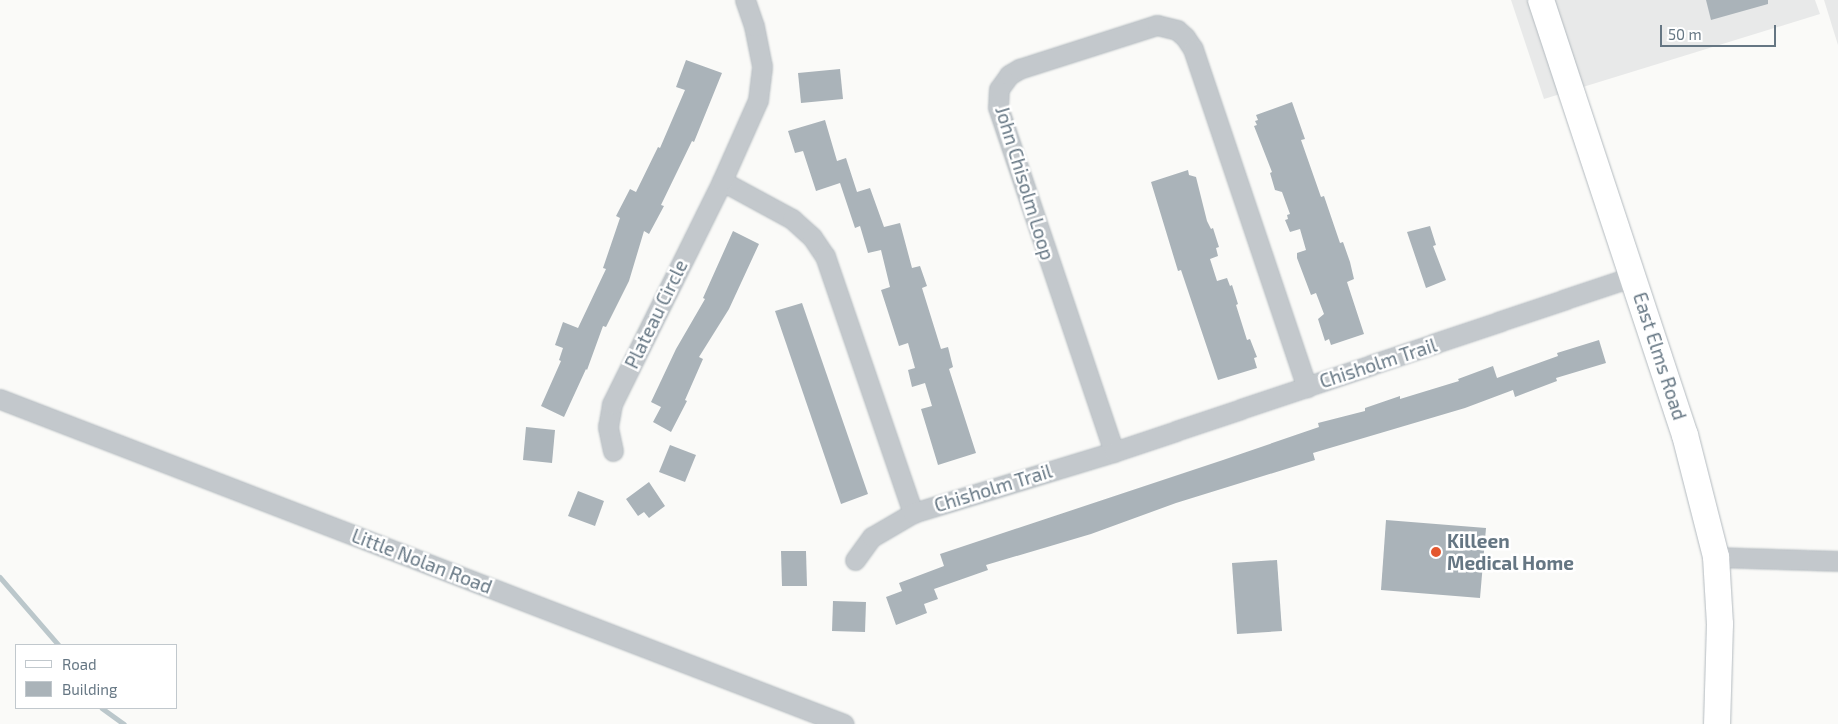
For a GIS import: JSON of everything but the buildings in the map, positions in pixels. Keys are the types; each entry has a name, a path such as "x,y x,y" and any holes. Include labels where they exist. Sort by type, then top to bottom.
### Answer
{"main road":[{"name":"East Elms Road","path":"1541,0 1583,131 1634,276 1684,435 1716,557 1720,624 1717,724"}],"street":[{"path":"722,181 758,100 762,66 754,26 745,0"},
{"name":"John Chisolm Loop","path":"1114,452 998,107 999,89 1009,75 1019,69 1156,25 1177,30 1185,37 1192,49 1306,387"},
{"name":"Plateau Circle","path":"614,452 608,427 612,404 722,181"},
{"name":"Chisholm Trail","path":"722,181 792,219 812,237 825,256 913,513 1114,452 1634,276"},
{"name":"Little Nolan Road","path":"0,399 844,724"},
{"path":"855,560 872,537 913,513"},
{"path":"1716,557 1838,561"}],"shaded area":[{"path":"1511,0 1815,0 1820,14 1544,99"},
{"path":"1824,0 1838,0 1838,45"}],"waterway":[{"path":"0,577 58,644"},
{"path":"103,709 124,724"}],"place":[{"name":"Killeen Medical Home","path":"1436,552"}]}
